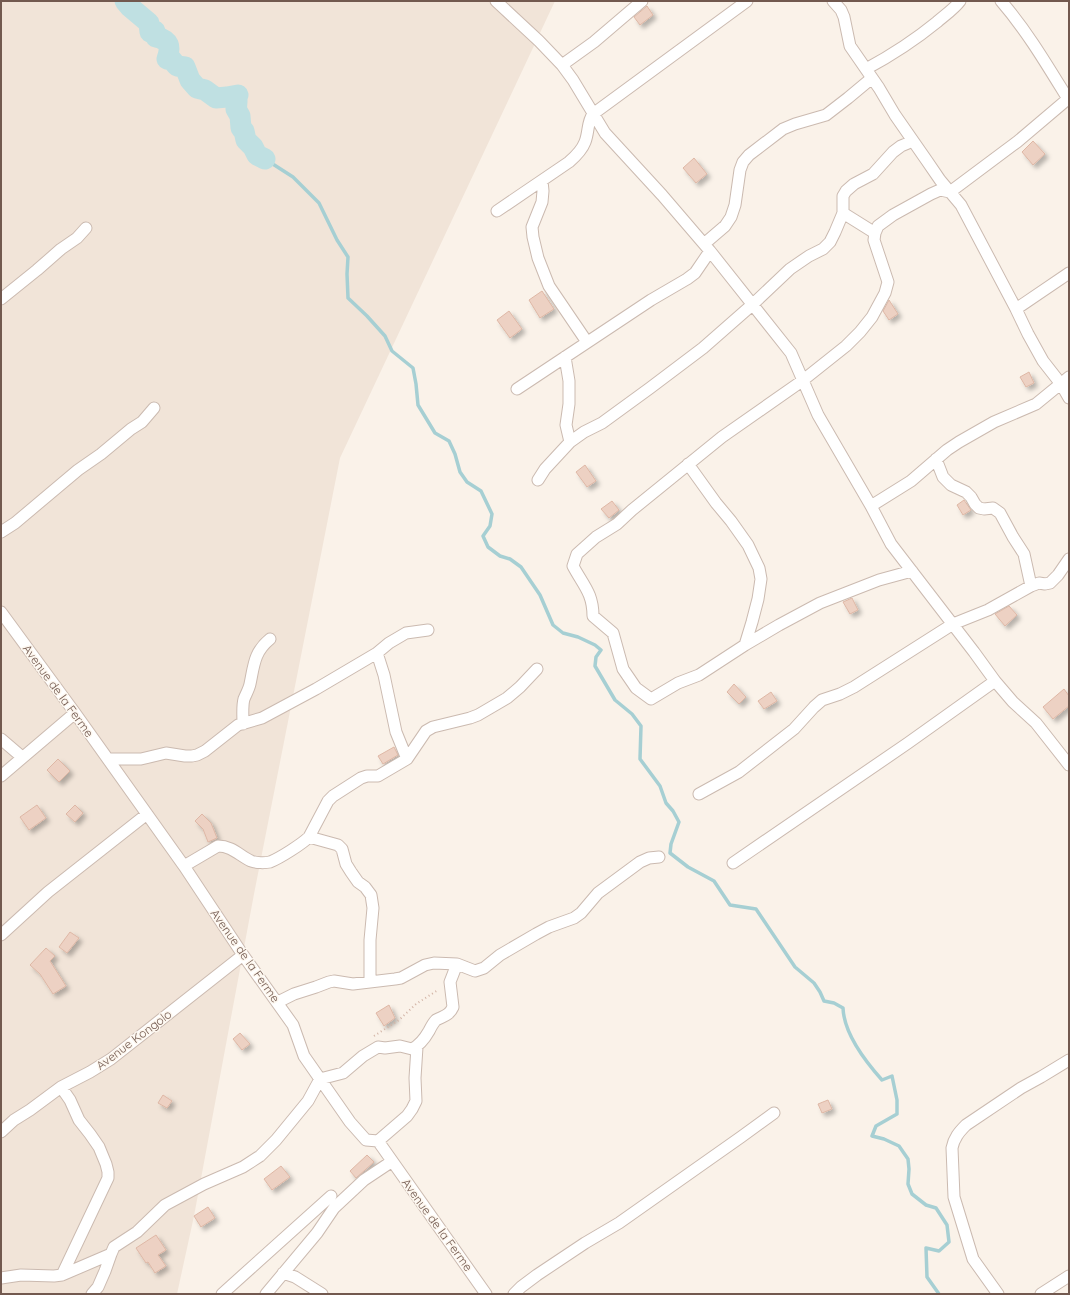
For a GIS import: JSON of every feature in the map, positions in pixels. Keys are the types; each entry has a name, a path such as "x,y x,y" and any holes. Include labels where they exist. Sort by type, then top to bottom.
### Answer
{"street":[{"path":"496,1 539,40 562,65 573,80 605,133 662,195 707,248 791,353 798,367 802,381 823,425 835,442 891,544 982,662 994,681 1012,702 1036,723 1068,761"},
{"path":"562,65 594,42 642,1"},
{"path":"497,211 569,162 579,153 586,141 590,118 593,114 747,1"},
{"path":"833,1 841,10 850,46 913,142 961,205 1043,361 1065,381 1069,398"},
{"path":"517,389 651,300 695,273 707,248 731,217 735,205 740,170 748,154 783,129 826,115 848,98 869,73 921,35 955,8 960,1"},
{"path":"912,571 879,580 820,603 745,645 699,675 678,683 651,699 636,688 623,669 613,633 593,616 593,604 586,586 573,566 577,554 596,537 617,524 632,510 722,437 802,381 846,346 860,332 872,317 885,293 888,282 874,240 878,226 921,199 940,190 950,192 1016,142 1069,98 1031,41 1001,1"},
{"path":"538,480 545,469 570,442 602,422 703,348 790,269 809,256 823,249 830,242 843,213 843,196 846,191 854,184 873,174 900,146 913,142"},
{"path":"542,181 542,202 532,227 538,258 549,286 587,342"},
{"path":"843,213 875,233"},
{"path":"1,299 61,249 78,238 86,228"},
{"path":"1016,309 1069,273"},
{"path":"565,357 569,381 569,404 566,425 570,442"},
{"path":"871,506 911,481 948,450 974,432 1036,404 1065,381"},
{"path":"1,532 20,519 78,470 142,422 154,408"},
{"path":"936,460 943,477 951,485 966,492 979,508 993,508 1000,512 1024,554 1032,586"},
{"path":"688,464 748,545 759,568 761,579 758,599 745,645"},
{"path":"699,794 739,772 794,729 822,700 840,694 854,687 953,624 988,610 1039,583 1050,583 1058,575 1069,559"},
{"name":"Avenue de la Ferme","path":"1,612 108,758 184,866 243,955 278,1002 293,1024 304,1056 350,1122 366,1140 378,1141 391,1162 486,1294"},
{"path":"108,758 141,759 166,753 192,756 205,751 238,725 262,718 316,689 377,653 389,643 406,633 428,630"},
{"path":"243,724 244,700 250,685 254,664 258,652 270,639"},
{"path":"377,653 384,675 396,732 407,759"},
{"path":"184,866 218,846 225,846 252,861 262,863 269,862 304,842 309,837 333,796 360,778 367,776 378,776 407,759 426,731 433,727 470,718 507,698 537,669"},
{"path":"733,862 908,743 994,681"},
{"path":"1,776 75,713"},
{"path":"1,739 22,757"},
{"path":"1,935 48,892 147,814"},
{"path":"309,837 338,845 342,849 346,864 351,872 358,882 365,887 371,895 373,908 370,940 370,982"},
{"path":"278,1002 294,994 329,982 334,981 353,984 401,978 425,965 434,963 457,964 475,971 484,968 518,944 549,927 574,918 581,913 598,893 630,869 649,858 658,857"},
{"name":"Avenue Kongolo","path":"1,1132 14,1120 30,1110 60,1087 90,1072 111,1059 243,955"},
{"path":"92,1294 98,1287 114,1247 137,1232 165,1205 204,1184 243,1167 260,1156 276,1140 308,1101 320,1079 343,1073 363,1056 378,1048 400,1046 412,1049 417,1047 436,1020 448,1015 452,1011 453,1007 450,982 457,964"},
{"path":"378,1141 407,1116 416,1101 415,1078 417,1047"},
{"path":"998,1294 973,1259 954,1197 953,1140 958,1132 966,1125 1021,1088 1069,1060"},
{"path":"60,1087 70,1100 79,1120 99,1147 108,1172 108,1178 62,1275"},
{"path":"514,1294 537,1275 624,1220 774,1113"},
{"path":"266,1294 317,1233 334,1208 364,1180 391,1162"},
{"path":"222,1294 331,1196"},
{"path":"1,1278 21,1275 62,1275 111,1254"},
{"path":"283,1274 295,1277 322,1294"},
{"path":"1041,1294 1069,1276"}],"path":[{"path":"370,1039 399,1020 416,1004 438,990"}],"shaded area":[{"path":"1,1 555,1 340,458 254,894 194,1216 177,1294 1,1294"}],"building":[{"path":"647,6 653,15 640,25 634,17"},
{"path":"1033,141 1045,154 1033,165 1022,152"},
{"path":"694,158 707,174 696,183 683,168"},
{"path":"542,291 554,309 540,318 529,300"},
{"path":"889,300 898,314 889,320 883,311"},
{"path":"509,311 522,329 510,338 497,320"},
{"path":"1029,372 1034,383 1026,387 1020,377"},
{"path":"585,465 596,481 587,487 576,472"},
{"path":"964,500 971,510 963,515 957,505"},
{"path":"612,501 619,510 609,518 601,509"},
{"path":"852,598 858,610 850,614 843,602"},
{"path":"1009,606 1017,615 1005,626 995,614"},
{"path":"734,684 746,697 739,704 727,692"},
{"path":"1064,689 1069,696 1069,706 1053,719 1043,707"},
{"path":"771,692 777,701 764,709 758,701"},
{"path":"394,747 398,755 383,764 378,756"},
{"path":"58,759 70,771 59,782 47,770"},
{"path":"37,805 46,818 29,830 20,817"},
{"path":"75,805 83,813 75,822 66,814"},
{"path":"202,814 211,823 217,838 208,842 203,829 195,821"},
{"path":"70,932 79,938 67,953 59,947"},
{"path":"46,948 55,956 50,961 66,986 53,994 40,974 30,965"},
{"path":"389,1005 395,1018 384,1026 376,1013"},
{"path":"240,1033 250,1044 242,1050 233,1039"},
{"path":"163,1095 172,1101 167,1108 158,1103"},
{"path":"828,1100 832,1109 822,1113 818,1104"},
{"path":"367,1155 374,1162 356,1178 350,1171"},
{"path":"281,1166 290,1177 272,1190 264,1179"},
{"path":"208,1207 215,1218 201,1227 194,1216"},
{"path":"156,1235 166,1250 158,1255 166,1266 155,1273 136,1248"}],"waterway":[{"path":"125,1 149,23 150,32 155,31 156,37 167,42 169,48 167,59 171,59 177,66 185,67 190,80 197,88 205,90 216,98 238,95 236,109 240,116 241,128 244,131 246,140 253,147 257,155 265,159"},
{"path":"265,159 293,177 319,203 337,240 348,257 348,298 385,336 392,351 413,368 418,405 435,433 449,441 455,454 460,472 467,482 481,491 492,514 490,526 483,536 488,547 500,556 510,559 521,567 540,595 553,625 563,633 578,637 595,645 601,650 596,657 595,666 615,700 632,714 641,726 640,759 660,786 666,803 673,811 679,822 671,844 670,853 688,867 714,881 730,905 756,909 795,967 814,983 824,1001 834,1003 843,1008 844,1018 851,1037 856,1047 875,1073 882,1080 892,1076 897,1100 897,1114 876,1126 872,1136 884,1139 899,1146 908,1159 908,1184 912,1194 926,1205 936,1208 947,1225 949,1242 939,1251 926,1248 927,1277 939,1294"}]}
